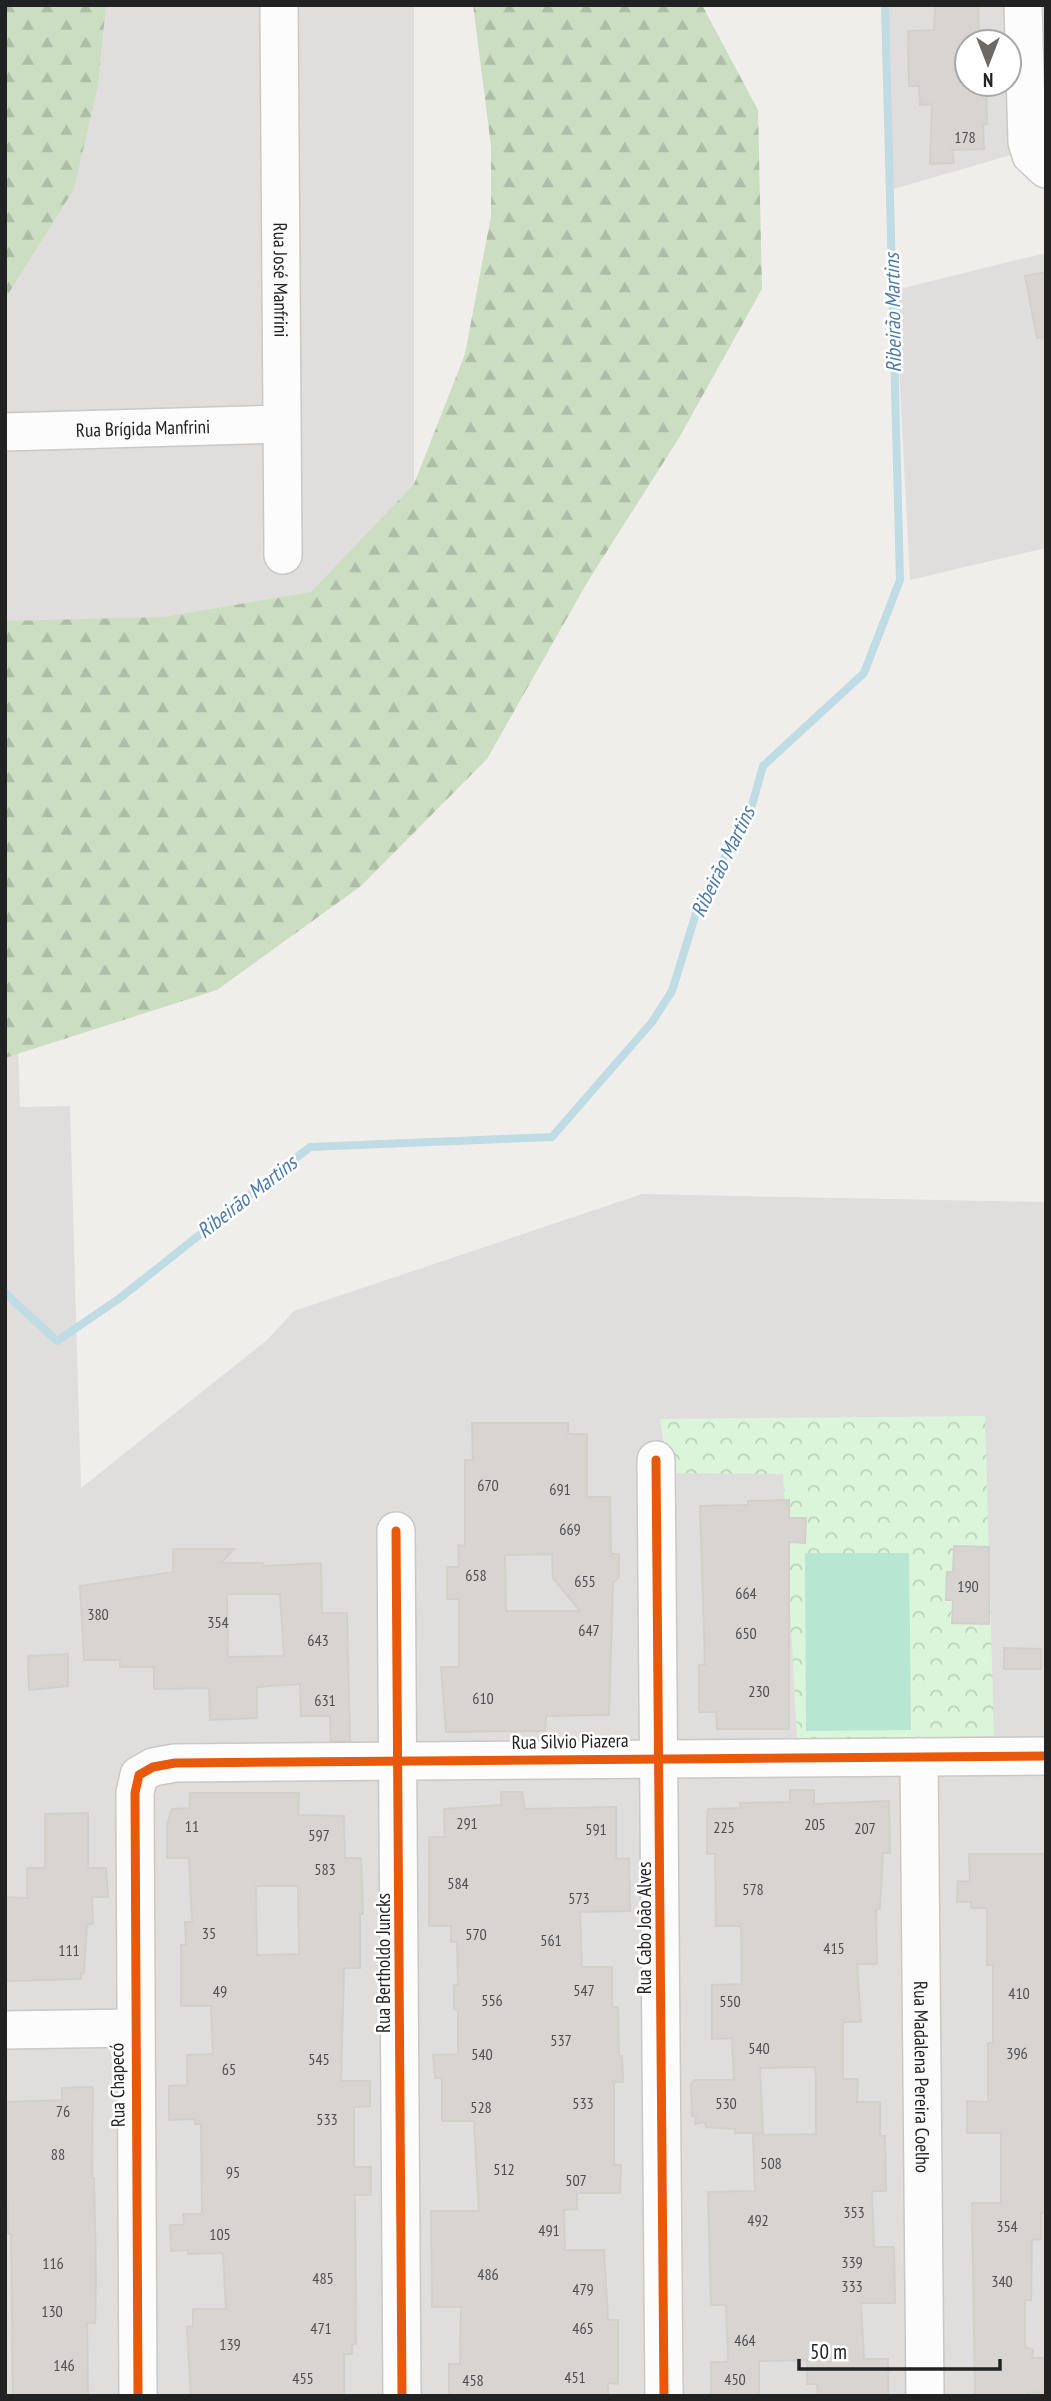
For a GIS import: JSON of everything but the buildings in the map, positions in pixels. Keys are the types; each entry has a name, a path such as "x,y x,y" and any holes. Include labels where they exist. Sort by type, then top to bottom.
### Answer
{"street":[{"name":"Rua José Manfrini","path":"279,5 283,555"},
{"path":"1023,5 1027,142 1031,155 1045,168"},
{"name":"Rua Brígida Manfrini","path":"5,432 280,424"},
{"name":"Rua Cabo João Alves","path":"656,1460 664,2396"},
{"name":"Rua Bertholdo Juncks","path":"396,1531 402,2396"},
{"name":"Rua Silvio Piazera","path":"139,1775 153,1767 175,1763 660,1757 1046,1756"},
{"name":"Rua Madalena Pereira Coelho","path":"919,1757 925,2396"},
{"name":"Rua Chapecó","path":"138,2396 134,2028 135,1793 139,1775"},
{"path":"5,2030 134,2028"}],"shaded area":[{"path":"5,5 414,5 414,639 9,786 20,1107 70,1106 81,1488 267,1340 294,1311 642,1194 1046,1202 1046,2396 5,2396"},
{"path":"887,5 1046,5 1046,145 890,190"},
{"path":"1046,253 1046,548 910,580 895,290"}],"green space":[{"path":"5,5 106,5 98,85 74,189 5,299"},
{"path":"473,5 702,5 758,110 762,289 679,438 588,581 487,759 361,886 217,990 5,1058 5,621 164,617 311,592 414,484 465,354 491,216 491,146"},
{"path":"985,1416 994,1736 797,1740 783,1474 668,1473 660,1419"},
{"path":"805,1553 909,1553 911,1730 806,1731"}],"waterway":[{"name":"Ribeirão Martins","path":"5,1293 57,1341 120,1298 310,1147 552,1137 652,1022 672,991 697,910 752,805 763,766 864,673 900,580 885,5"}],"cycle path":[{"path":"656,1460 664,2396"},
{"path":"396,1531 402,2396"},
{"path":"138,2396 135,1793 139,1775 153,1767 175,1763 1046,1756"}]}
